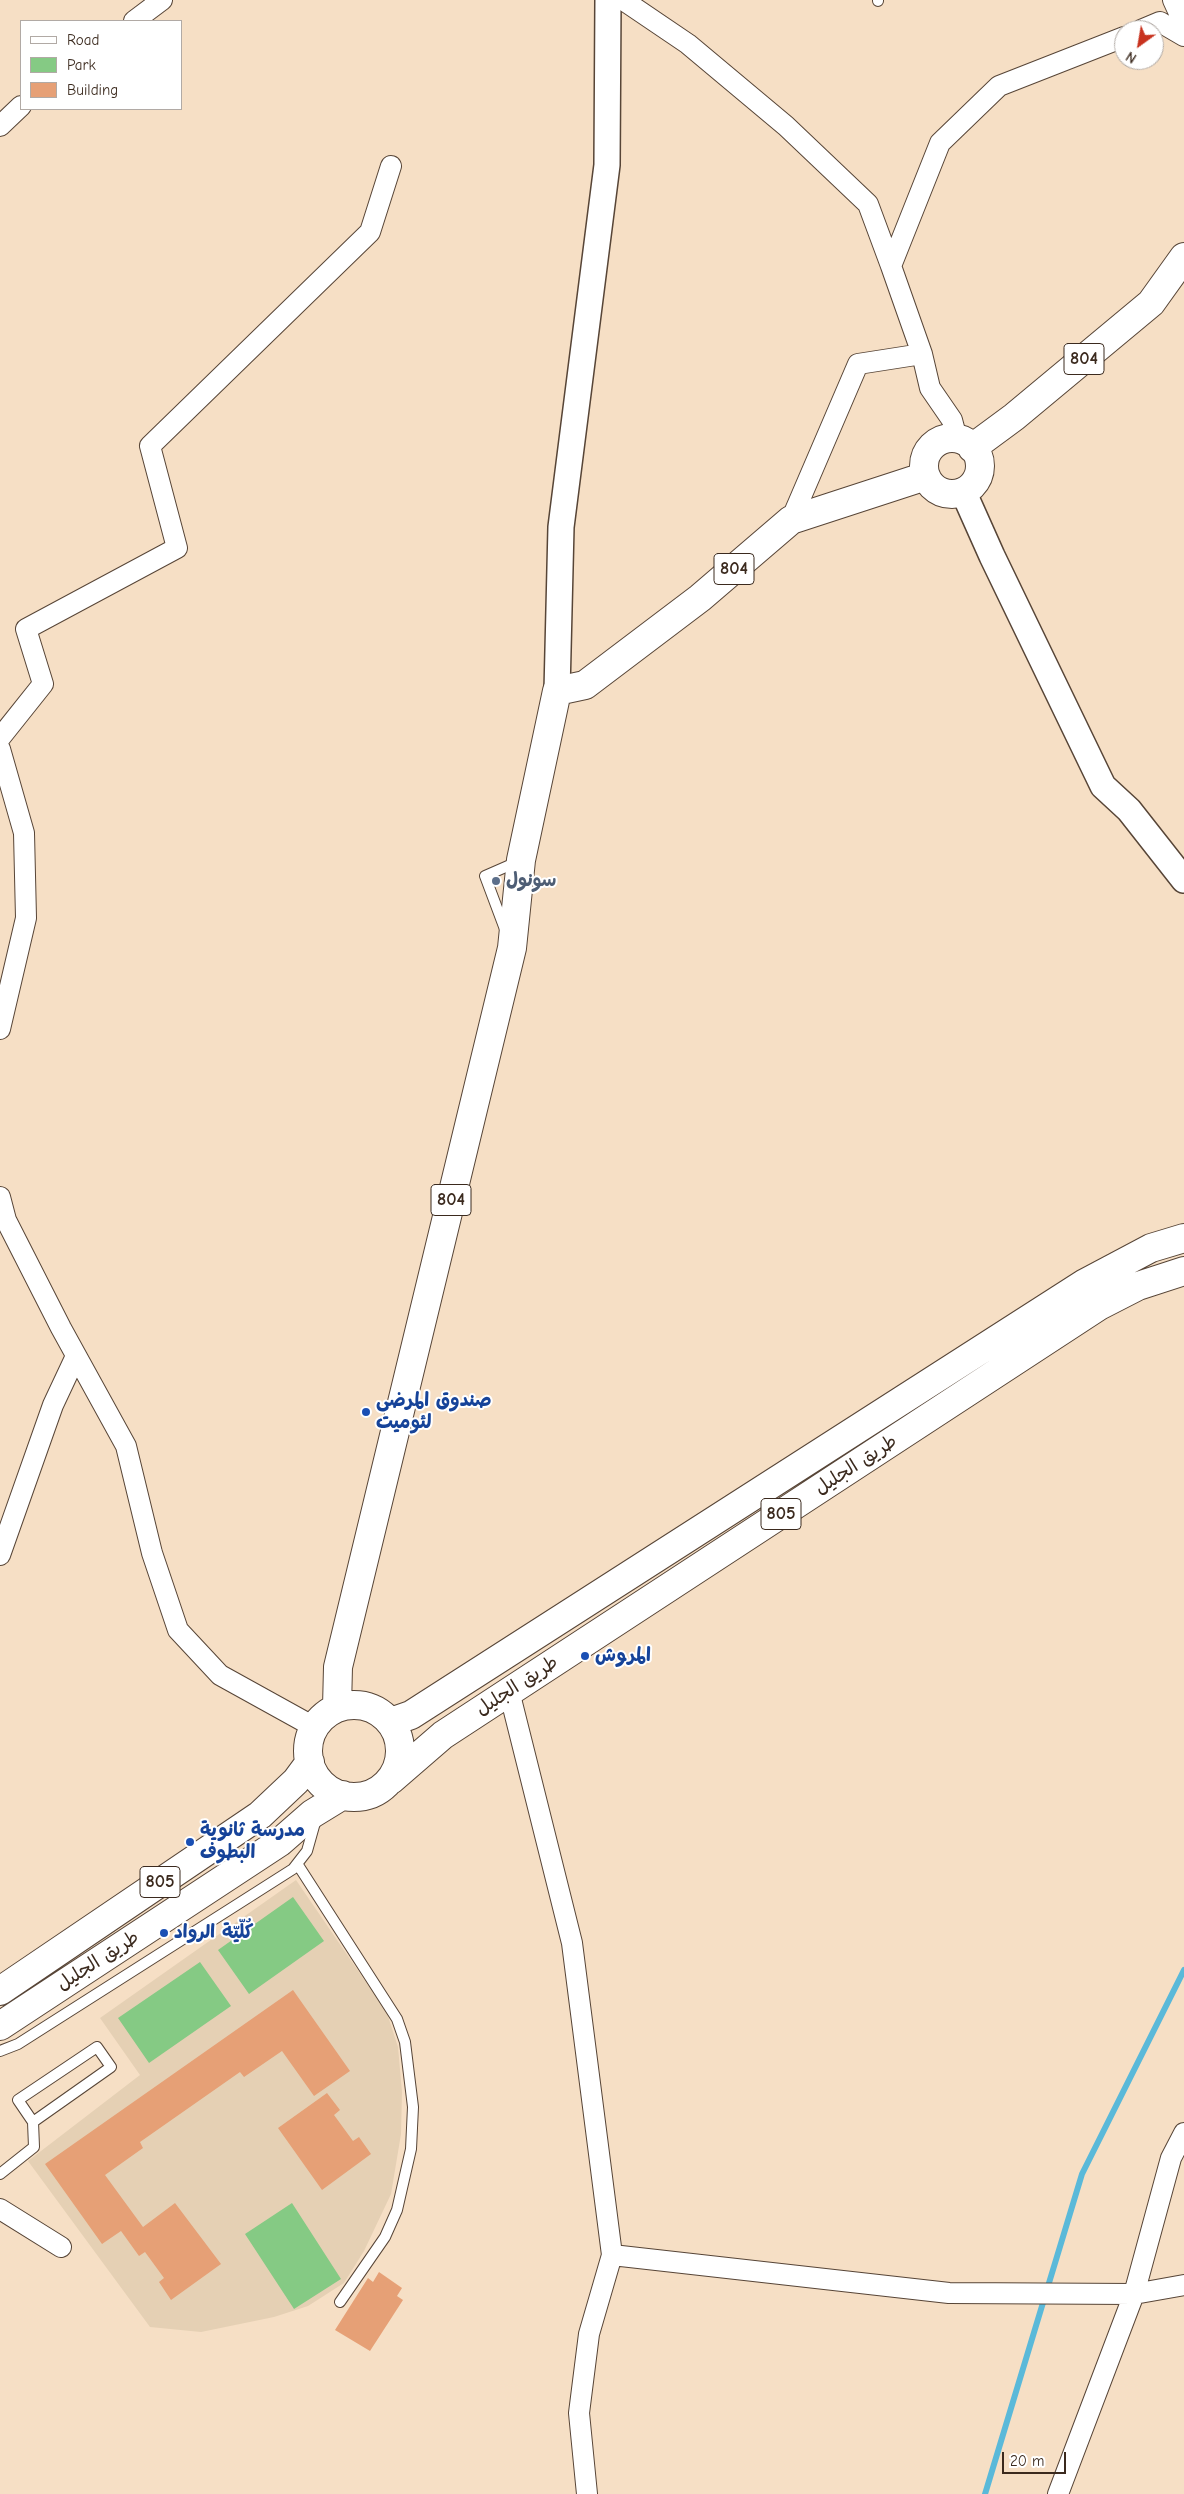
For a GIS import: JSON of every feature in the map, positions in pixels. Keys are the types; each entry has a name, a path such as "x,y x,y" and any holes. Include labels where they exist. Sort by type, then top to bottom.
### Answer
{"main road":[{"name":"804","path":"337,1707 338,1667 512,948 520,860 557,691 585,685 700,598 790,520 926,476 925,459 933,446 949,439 965,444 1014,418 1151,303 1184,257"},
{"path":"926,476 929,483 941,492 956,494 970,487 979,472 977,455 965,444"},
{"name":"طريق الجليل","path":"391,1722 411,1715 1085,1283 1150,1248 1184,1238"},
{"name":"طريق الجليل","path":"390,1780 443,1735 1099,1306 1138,1286 1184,1271"},
{"path":"314,1727 324,1715 337,1707 351,1704 366,1706 380,1712 391,1722 398,1736 401,1751 398,1766 390,1780"},
{"name":"805","path":"314,1727 309,1740 312,1771 321,1783 334,1793 364,1796 379,1790 390,1780"},
{"name":"طريق الجليل","path":"0,1990 260,1815 296,1781 310,1762"},
{"name":"طريق الجليل","path":"0,2026 280,1842 319,1809 343,1795"}],"street":[{"path":"135,20 162,0"},
{"path":"557,691 561,527 607,165 608,0"},
{"path":"623,0 695,50 786,126 868,204 922,354 930,388 952,420 965,444"},
{"path":"1172,0 1184,24"},
{"path":"1164,24 1184,36"},
{"path":"891,266 940,143 999,86 1114,41"},
{"path":"0,126 20,107"},
{"path":"0,738 43,684 26,629 177,548 150,446 370,232 391,166"},
{"path":"790,520 858,364 922,354"},
{"path":"963,492 1103,786 1129,810 1184,880"},
{"path":"0,749 24,833 26,918 0,1029"},
{"path":"0,1197 6,1220 76,1356 126,1446 152,1553 178,1630 220,1675 314,1727"},
{"path":"0,1554 53,1405 76,1356"},
{"path":"510,1691 572,1943 612,2255 589,2334 579,2413 587,2494"},
{"path":"1058,2494 1134,2294 1172,2158 1184,2133"},
{"path":"0,2209 61,2247"},
{"path":"612,2255 949,2293 1134,2294 1184,2285"}],"lane":[{"path":"0,2051 7,2050 26,2039 298,1865 307,1851 319,1809"},
{"path":"298,1865 397,2019 405,2042 413,2107 411,2149 397,2210 376,2252 340,2302"},
{"path":"0,2174 34,2147 33,2122 18,2100 97,2047 111,2066 33,2122"}],"shaded area":[{"path":"296,1880 387,2013 398,2047 402,2092 401,2134 391,2194 364,2251 344,2283 308,2306 274,2317 201,2332 150,2327 28,2161 140,2075 100,2018"}],"green space":[{"path":"293,1897 324,1941 249,1994 218,1950"},
{"path":"200,1962 231,2006 149,2063 118,2018"},
{"path":"292,2203 341,2279 294,2309 245,2234"}],"building":[{"path":"293,1990 350,2071 314,2096 282,2051 244,2077 240,2072 140,2142 143,2148 105,2175 143,2227 175,2203 221,2264 171,2300 159,2282 164,2278 145,2252 139,2256 121,2231 102,2244 45,2164"},
{"path":"327,2093 340,2110 334,2115 353,2141 359,2137 371,2154 322,2190 278,2128"},
{"path":"379,2272 402,2288 397,2296 403,2300 370,2351 335,2330 368,2278 373,2282"}],"waterway":[{"path":"985,2494 1082,2174 1184,1970"}],"place":[{"name":"سونول","path":"496,881"},
{"name":"صندوق المرضى لئوميت","path":"366,1412"},
{"name":"المروش","path":"585,1656"},
{"name":"مدرسة ثانوية البطوف","path":"190,1842"},
{"name":"كُلّيّة الرواد","path":"164,1933"}]}
